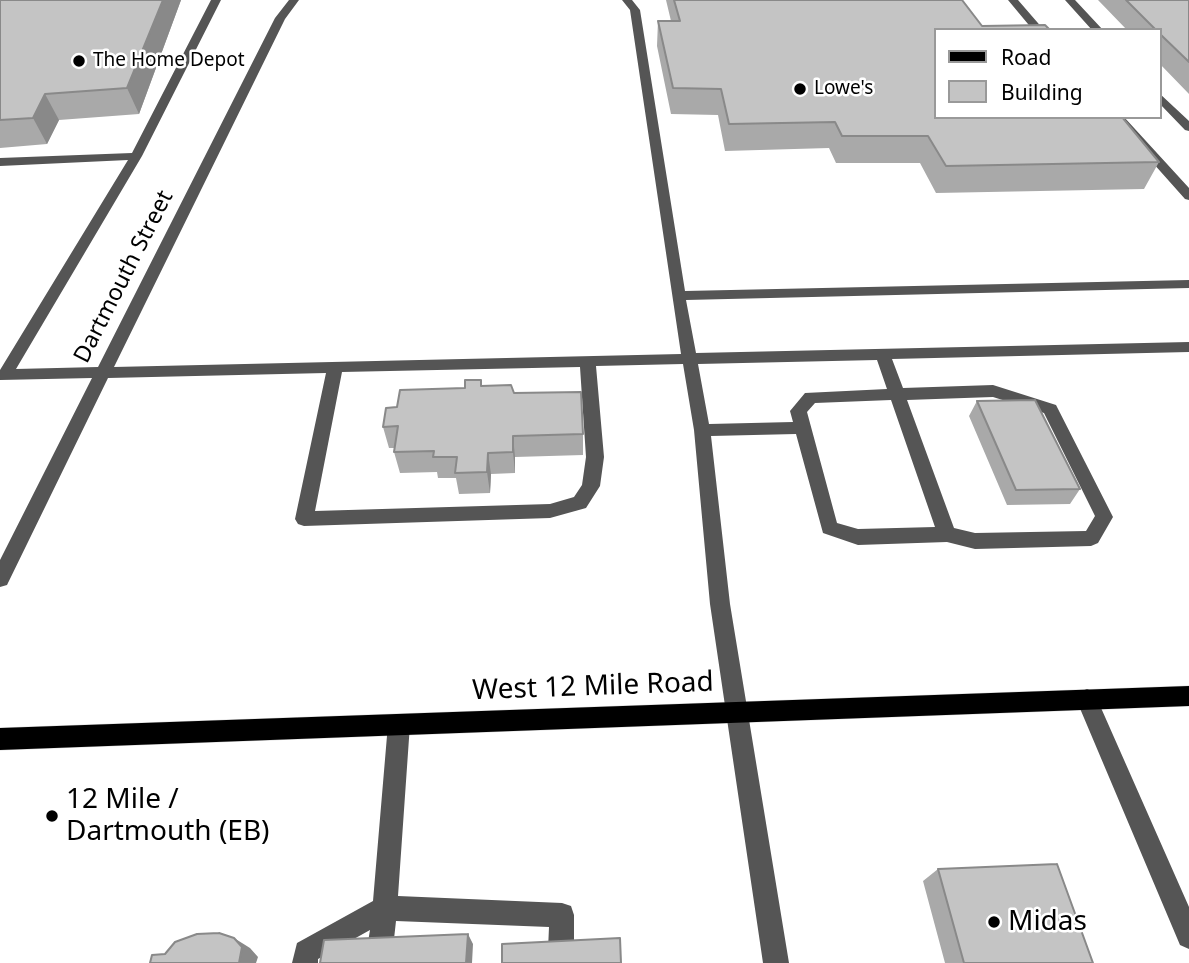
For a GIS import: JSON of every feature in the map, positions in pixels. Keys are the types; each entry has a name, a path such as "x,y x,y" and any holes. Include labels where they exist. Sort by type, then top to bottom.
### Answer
{"main road":[{"name":"West 12 Mile Road","path":"0,739 1189,695"}],"street":[{"path":"2,375 136,156 216,0"},
{"name":"Dartmouth Street","path":"0,579 280,18 295,0"},
{"path":"627,0 635,10 702,430 720,604 739,710 755,841 776,963"},
{"path":"1013,0 1037,28"},
{"path":"1070,0 1096,28"},
{"path":"1161,98 1189,128"},
{"path":"1120,119 1189,197"},
{"path":"0,162 136,156"},
{"path":"679,296 1189,284"},
{"path":"2,375 1189,347"},
{"path":"883,355 947,534"},
{"path":"335,369 303,519 550,511 580,503 591,486 595,457 588,362"},
{"path":"993,391 1051,410 1104,517 1091,538 975,541 947,534 858,537 829,528 798,411 811,397 898,394 993,391"},
{"path":"702,430 803,428"},
{"path":"1087,699 1189,936"},
{"path":"380,948 391,856 399,724"},
{"path":"305,963 306,953 385,908 562,915 561,950"}],"building":[{"name":"The Home Depot","path":"0,0 163,0 127,88 45,94 33,118 0,120"},
{"name":"Lowe's","path":"674,0 962,0 982,26 1045,25 1048,28 934,28 934,119 1124,119 1159,162 946,166 928,136 842,136 835,122 729,124 721,89 673,88 658,21 680,21"},
{"path":"1126,0 1189,0 1189,62 1161,35 1161,28 1154,28"},
{"path":"465,380 481,380 481,386 511,385 514,393 581,392 583,434 513,436 513,452 488,453 487,472 455,473 457,457 433,457 434,451 394,452 398,426 383,427 386,408 397,407 400,390 465,388"},
{"path":"1035,400 1080,489 1016,490 977,401"},
{"name":"Midas","path":"1057,864 1093,963 964,963 938,869"},
{"path":"219,933 234,938 242,947 239,963 150,963 152,955 165,954 175,942 197,934"},
{"path":"468,934 466,963 320,963 324,940"},
{"path":"620,938 621,963 502,963 502,944"}],"place":[{"name":"The Home Depot","path":"79,61"},
{"name":"Lowe's","path":"800,89"},
{"name":"12 Mile / Dartmouth (EB)","path":"52,816"},
{"name":"Midas","path":"994,922"}]}
